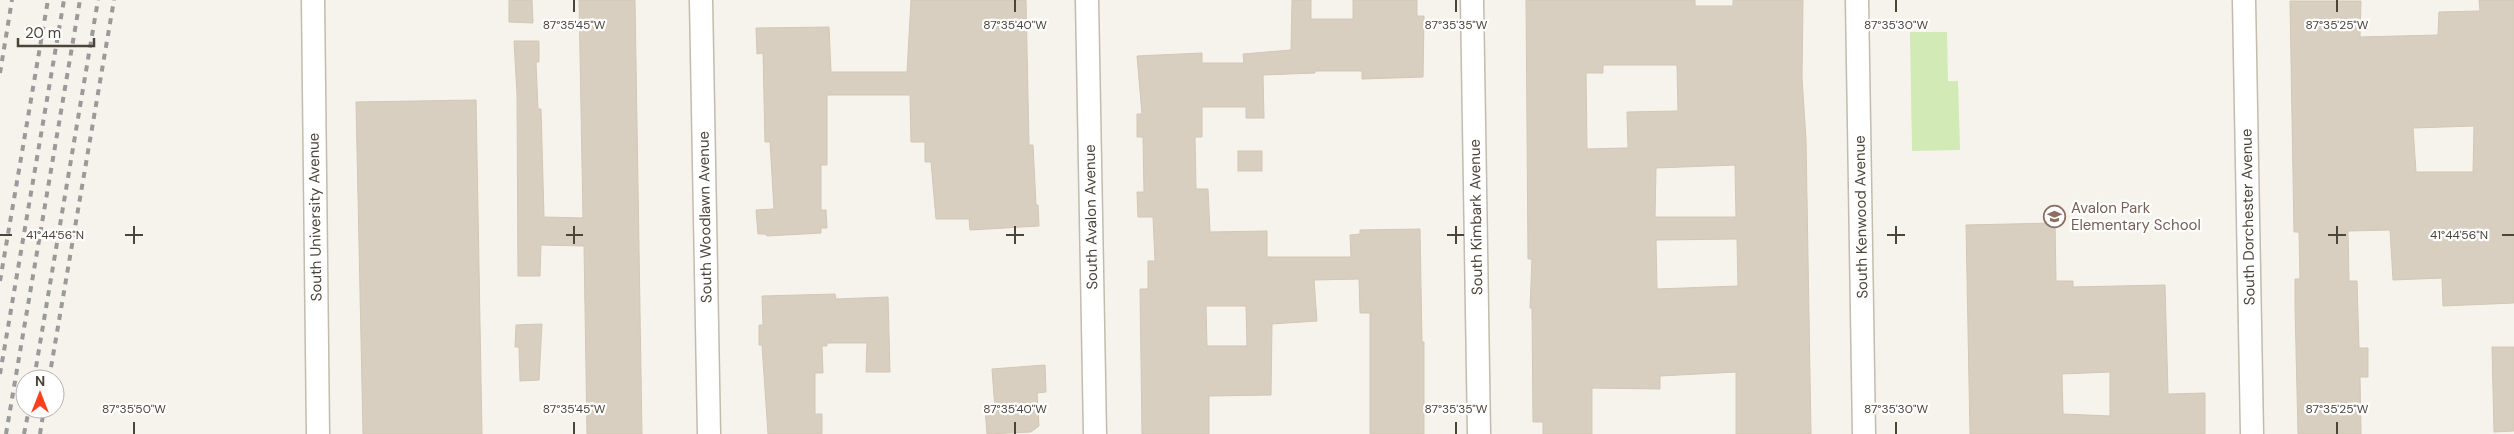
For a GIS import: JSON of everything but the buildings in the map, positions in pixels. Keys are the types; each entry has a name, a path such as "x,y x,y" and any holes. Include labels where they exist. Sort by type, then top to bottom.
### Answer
{"street":[{"name":"South University Avenue","path":"313,0 318,434"},
{"name":"South Woodlawn Avenue","path":"701,0 709,434"},
{"name":"South Avalon Avenue","path":"1087,0 1094,434"},
{"name":"South Kimbark Avenue","path":"1472,0 1479,434"},
{"name":"South Kenwood Avenue","path":"1857,0 1864,434"},
{"name":"South Dorchester Avenue","path":"2244,0 2252,434"}],"green space":[{"path":"1910,32 1947,32 1948,81 1958,81 1960,150 1912,151"}],"railway":[{"path":"0,73 12,0"},
{"path":"0,281 48,0"},
{"path":"0,374 64,0"},
{"path":"6,434 80,0"},
{"path":"36,369 98,0"},
{"path":"51,369 114,0"},
{"path":"24,434 27,419"},
{"path":"40,434 42,419"}],"place":[{"name":"Avalon Park Elementary School","path":"2055,217"}]}
